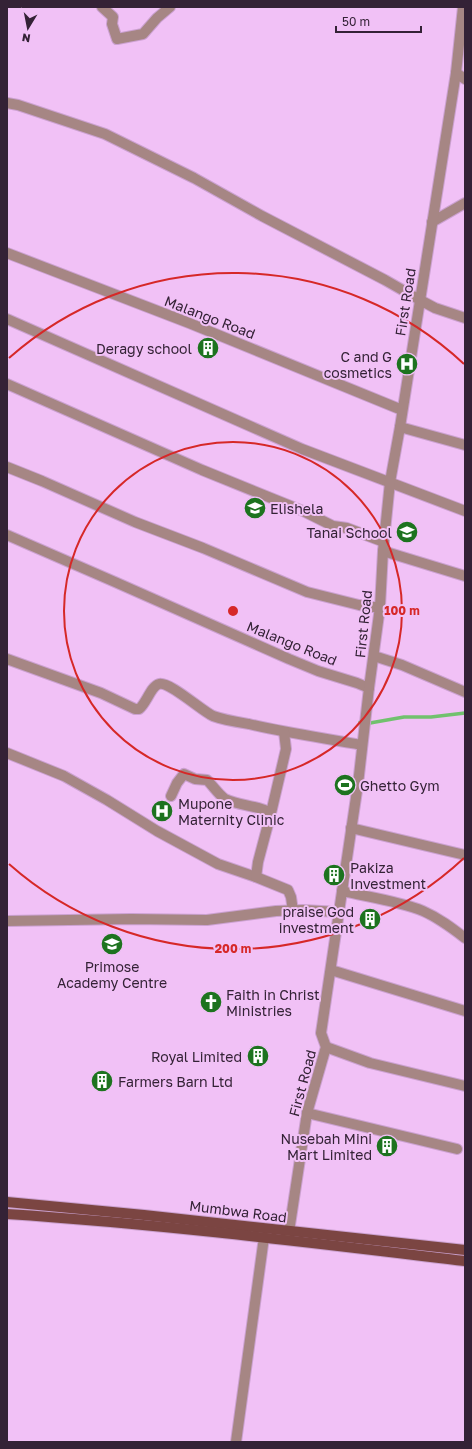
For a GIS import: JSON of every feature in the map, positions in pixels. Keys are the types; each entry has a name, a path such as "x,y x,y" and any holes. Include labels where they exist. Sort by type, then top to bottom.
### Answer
{"main road":[{"name":"Mumbwa Road","path":"7,1202 288,1236 354,1247 465,1261"},
{"name":"Mumbwa Road","path":"7,1214 136,1225 264,1233"},
{"name":"Mumbwa Road","path":"288,1236 401,1242 465,1250"}],"street":[{"path":"102,7 113,17 112,24 117,39 143,34 156,18 170,7"},
{"name":"First Road","path":"288,1236 307,1113 326,1047 321,1033 351,828 368,688 374,656 380,607 390,482 456,73 463,7"},
{"path":"456,73 465,79"},
{"path":"7,103 18,105 104,134 194,178 266,219 385,280 435,308 465,318"},
{"path":"432,222 465,203"},
{"name":"Malango Road","path":"7,253 189,323 402,410"},
{"path":"7,319 302,449 465,511"},
{"path":"7,384 195,467 303,511 333,526 347,528 384,547 465,576"},
{"path":"400,427 465,445"},
{"path":"7,467 135,522 203,548 307,592 359,605 380,607"},
{"name":"Malango Road","path":"7,535 289,659 318,671 368,688"},
{"path":"374,656 402,664 465,692"},
{"path":"7,659 101,693 135,709 142,707 154,686 160,683 164,684 214,716 284,732 362,745"},
{"path":"256,877 258,862 272,813 286,749 284,732"},
{"path":"7,753 64,776 107,800 170,839 218,864 288,890 291,897 293,911"},
{"path":"170,796 184,774 195,779 208,780 224,798 243,806 261,808 272,813"},
{"path":"351,828 465,855"},
{"path":"342,891 382,899 423,911 445,922 465,938"},
{"path":"7,921 131,918 207,920 276,911 339,912"},
{"path":"331,970 465,1011"},
{"path":"326,1047 370,1063 465,1086"},
{"path":"307,1113 457,1149"},
{"path":"236,1442 264,1233"}],"waterway":[{"path":"360,722 370,723 404,717 431,717 465,713"}],"place":[{"name":"Deragy school","path":"208,348"},
{"name":"C and G cosmetics","path":"407,364"},
{"name":"Elishela","path":"255,508"},
{"name":"Tanai School","path":"407,532"},
{"name":"Ghetto Gym","path":"345,785"},
{"name":"Mupone Maternity Clinic","path":"162,811"},
{"name":"Pakiza Investment","path":"334,875"},
{"name":"praise God investment","path":"370,919"},
{"name":"Primose Academy Centre","path":"112,944"},
{"name":"Faith in Christ Ministries","path":"211,1002"},
{"name":"Royal Limited","path":"258,1056"},
{"name":"Farmers Barn Ltd","path":"102,1081"},
{"name":"Nusebah Mini Mart Limited","path":"387,1146"}]}
